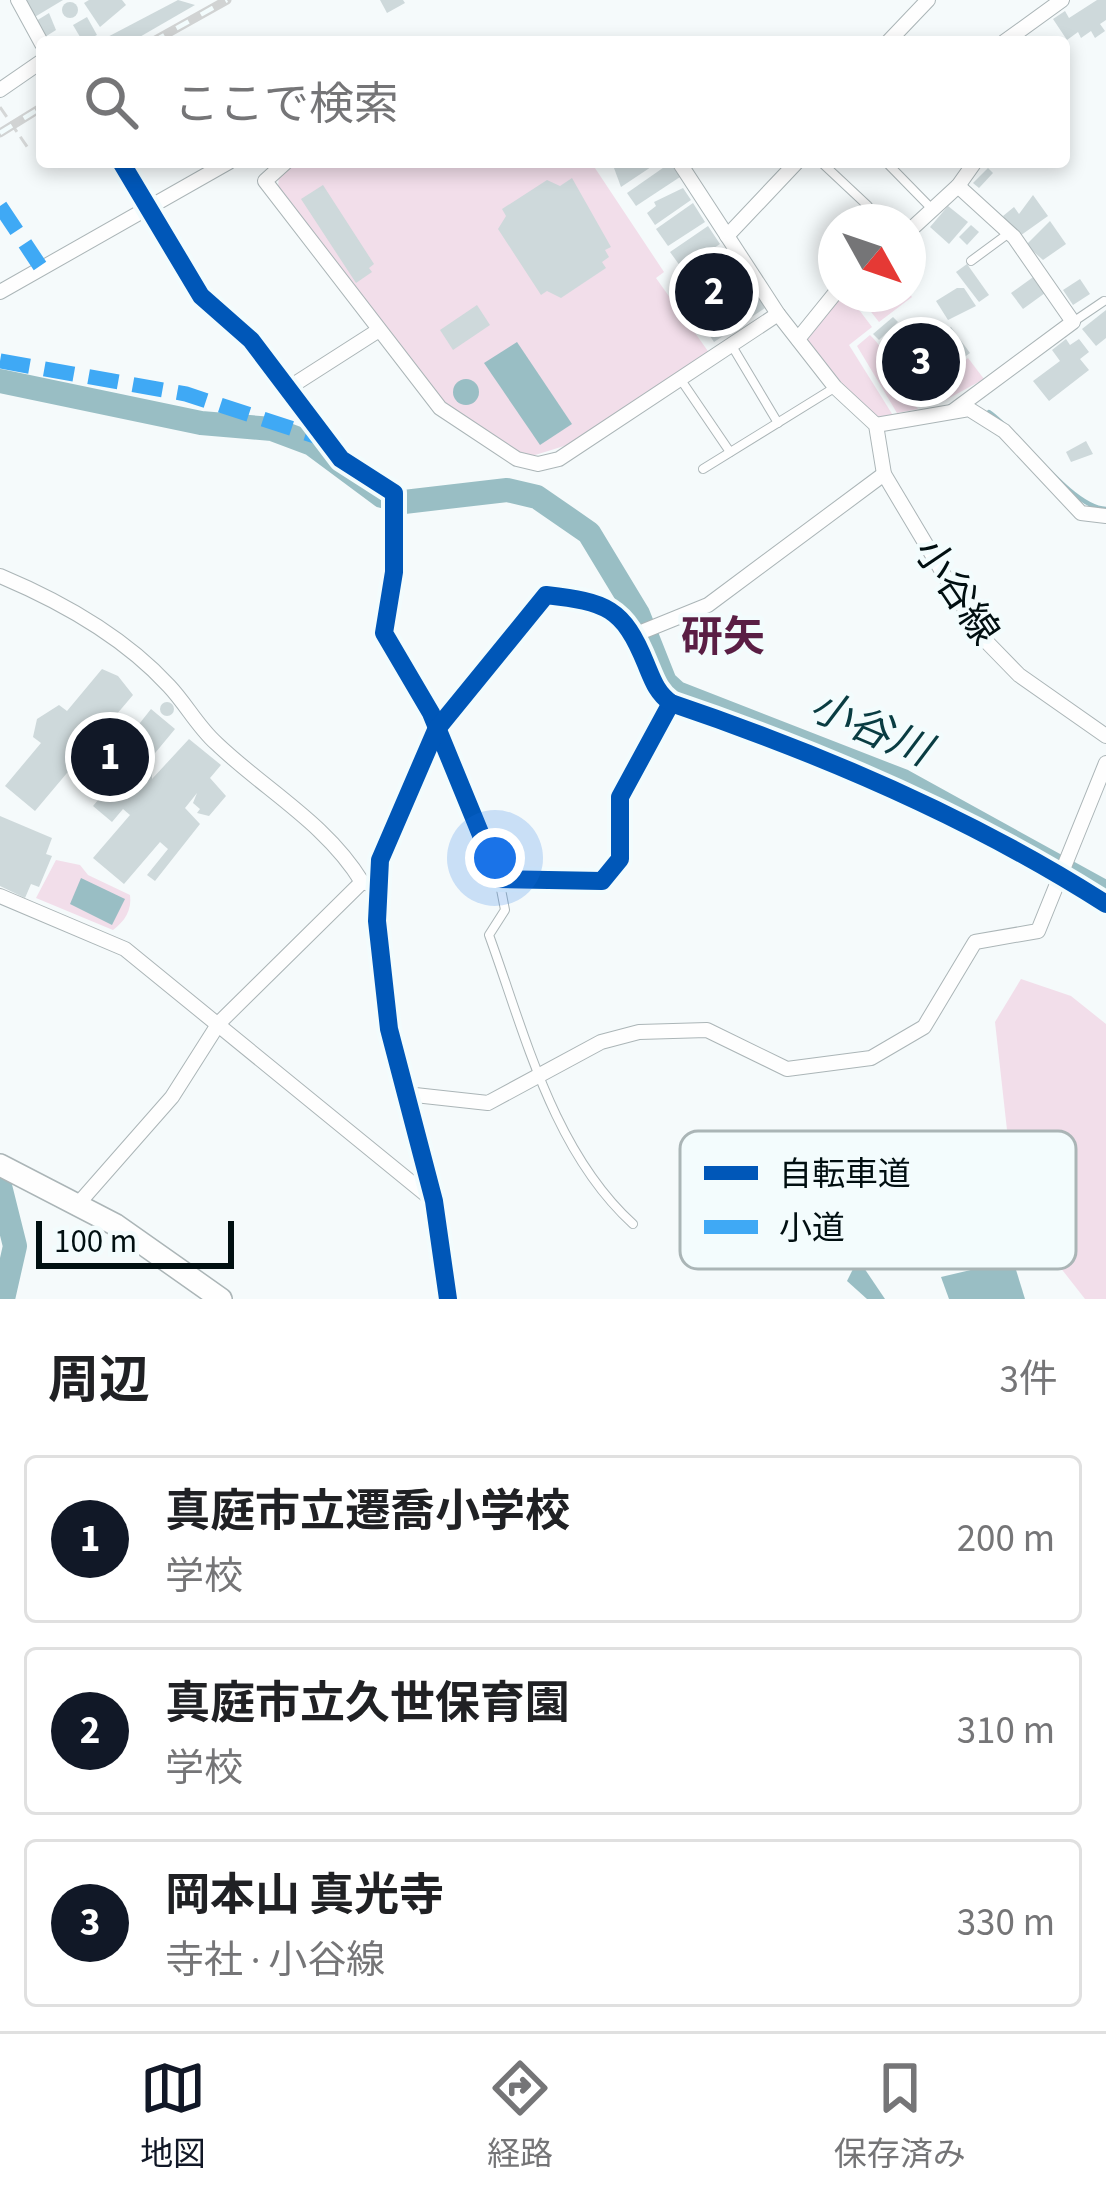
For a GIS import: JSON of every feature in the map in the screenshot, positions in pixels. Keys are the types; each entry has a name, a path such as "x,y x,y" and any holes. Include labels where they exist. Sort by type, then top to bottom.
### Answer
{"main road":[{"path":"1,1165 78,1204 221,1299"}],"street":[{"path":"18,0 38,36"},
{"path":"894,36 928,0"},
{"path":"1012,36 1062,0"},
{"path":"0,90 36,66"},
{"path":"125,168 201,296 251,340 341,459 394,493 384,633 436,730 499,879 602,881 620,859 620,797 671,703"},
{"path":"0,292 217,168"},
{"path":"279,168 265,181 379,330 456,424 517,459 538,464 559,459 778,314"},
{"path":"634,635 708,605 884,474 876,425 835,387 778,314 683,168"},
{"path":"727,236 791,168"},
{"path":"926,216 971,168"},
{"path":"953,411 1073,322 1010,233 958,186"},
{"path":"798,339 820,312"},
{"path":"290,387 379,330"},
{"path":"876,425 969,409 1004,431 1081,513 1106,516"},
{"name":"小谷線","path":"884,474 950,590 994,652 1106,736"},
{"path":"0,576 68,607 143,663 213,741 341,846 370,884 389,1029 434,1201 448,1299"},
{"path":"78,1204 172,1097 219,1023 370,884 436,730 546,595 598,602 615,610 634,635 659,694 671,703 796,745 1058,874 1106,904"},
{"path":"406,1094 488,1103 601,1042 676,1030 707,1030 787,1069 871,1058 924,1027 975,942 1038,932 1106,763"},
{"path":"0,896 125,949 434,1201"}],"lane":[{"path":"827,168 866,204"},
{"path":"892,168 932,210"},
{"path":"971,261 1010,233"},
{"path":"1073,322 1104,301"},
{"path":"732,346 778,423"},
{"path":"680,379 730,452"},
{"path":"704,469 835,387"},
{"path":"499,879 505,910 489,935 541,1078 591,1177 634,1225"}],"path":[{"path":"0,106 29,152"}],"shaded area":[{"path":"288,168 595,168 664,272 656,278 710,354 577,442 532,456 509,448 454,415 278,188 279,175"},
{"path":"825,312 861,312 872,327 849,345 894,417 875,418 834,379 805,339"},
{"path":"871,312 892,312 879,322"},
{"path":"870,335 918,409 897,413 857,346"},
{"path":"968,358 984,379 942,402 934,386"},
{"path":"56,860 80,865 88,875 130,895 129,910 117,927 113,930 36,898"},
{"path":"1021,979 1071,996 1106,1024 1106,1299 1085,1299 1062,1269 1076,1269 1076,1131 1007,1131 995,1022"}],"water":[{"path":"517,342 572,424 540,445 484,363"},
{"path":"466,379 476,382 476,402 466,405 456,402 453,392 456,382"},
{"path":"81,878 125,899 112,925 70,904"},
{"path":"853,1269 865,1269 885,1299 867,1299 847,1281"},
{"path":"975,1269 1016,1269 1025,1299 949,1299 941,1277"}],"building":[{"path":"23,0 63,0 33,18"},
{"path":"122,0 126,5 100,27 84,3"},
{"path":"178,0 195,5 141,36 109,36"},
{"path":"380,0 403,0 405,3 387,13"},
{"path":"1097,0 1106,0 1106,20 1100,24 1105,31 1095,38 1091,31 1081,38 1078,32 1064,36 1053,19 1065,11 1069,18"},
{"path":"70,2 78,10 70,18 62,10"},
{"path":"49,13 56,30 44,36 36,21"},
{"path":"87,17 97,35 79,36 73,25"},
{"path":"614,168 650,168 621,187"},
{"path":"663,168 674,168 680,177 636,206 627,193"},
{"path":"988,168 993,173 979,188 973,183"},
{"path":"572,178 611,247 605,250 609,257 602,262 606,268 561,298 547,291 541,295 498,229 506,216 502,209 547,180 560,186"},
{"path":"323,185 374,264 369,268 372,272 356,283 301,199"},
{"path":"683,188 691,200 655,225 647,213 656,206 654,202"},
{"path":"1033,195 1048,216 1017,238 1003,216 1014,207 1019,214"},
{"path":"693,203 705,222 668,246 656,229"},
{"path":"948,206 968,222 949,244 930,227"},
{"path":"1050,221 1066,244 1043,260 1026,245"},
{"path":"971,225 979,232 967,245 959,237"},
{"path":"708,226 720,244 711,250 718,260 729,253 765,308 714,342 702,324 737,300 707,254 683,270 670,252"},
{"path":"967,264 989,295 979,302 956,272"},
{"path":"1036,275 1045,293 1023,309 1011,293"},
{"path":"1080,279 1090,294 1073,305 1063,290"},
{"path":"964,288 976,306 948,320 936,301"},
{"path":"477,305 490,325 453,350 440,330"},
{"path":"1106,310 1106,338 1096,346 1082,329"},
{"path":"893,317 898,322 879,340 873,334"},
{"path":"951,327 970,353 952,366 938,359 934,370 940,378 926,390 920,382 913,388 897,367 903,362 899,357 926,340 930,344"},
{"path":"1066,339 1070,345 1079,339 1089,352 1080,359 1089,370 1049,401 1033,381 1060,361 1052,350"},
{"path":"1086,441 1093,454 1071,462 1066,452"},
{"path":"102,669 118,676 133,695 99,735 118,750 124,732 132,733 151,709 175,729 141,770 152,772 152,779 189,739 221,765 210,778 226,796 209,816 197,813 200,809 193,803 197,793 185,808 200,824 155,881 147,875 168,849 160,842 124,884 93,858 130,815 123,809 112,822 93,806 104,793 72,767 35,811 5,786 41,743 33,737 37,719 59,705 67,711"},
{"path":"167,702 174,709 167,716 160,709"},
{"path":"0,816 52,838 46,854 52,856 39,887 31,884 25,898 0,886"}],"waterway":[{"name":"小谷川","path":"0,381 201,423 272,429 312,444 382,496 404,502 507,490 537,497 589,533 638,614 665,682 677,693 903,781 1106,893"},
{"path":"989,412 1077,497 1106,509"},
{"path":"0,1186 15,1246 3,1299"}],"railway":[{"path":"163,36 227,0"},
{"path":"0,133 36,111"}],"marked path":[{"path":"0,206 40,266"},
{"path":"0,361 186,394 324,439"}],"cycle path":[{"path":"125,168 201,296 251,340 341,459 394,493 394,572 384,633 431,713 499,879 602,881 620,859 620,797 671,703"},
{"path":"448,1299 434,1201 389,1029 377,921 380,860 436,730 546,595 598,605 620,619 656,686 671,703 895,791 1004,844 1106,904"}],"place":[{"name":"真庭市立久世保育園","path":"714,292"},
{"name":"岡本山 真光寺","path":"921,362"},
{"name":"真庭市立遷喬小学校","path":"110,757"}],"district":[{"name":"研矢","path":"723,638"}]}
